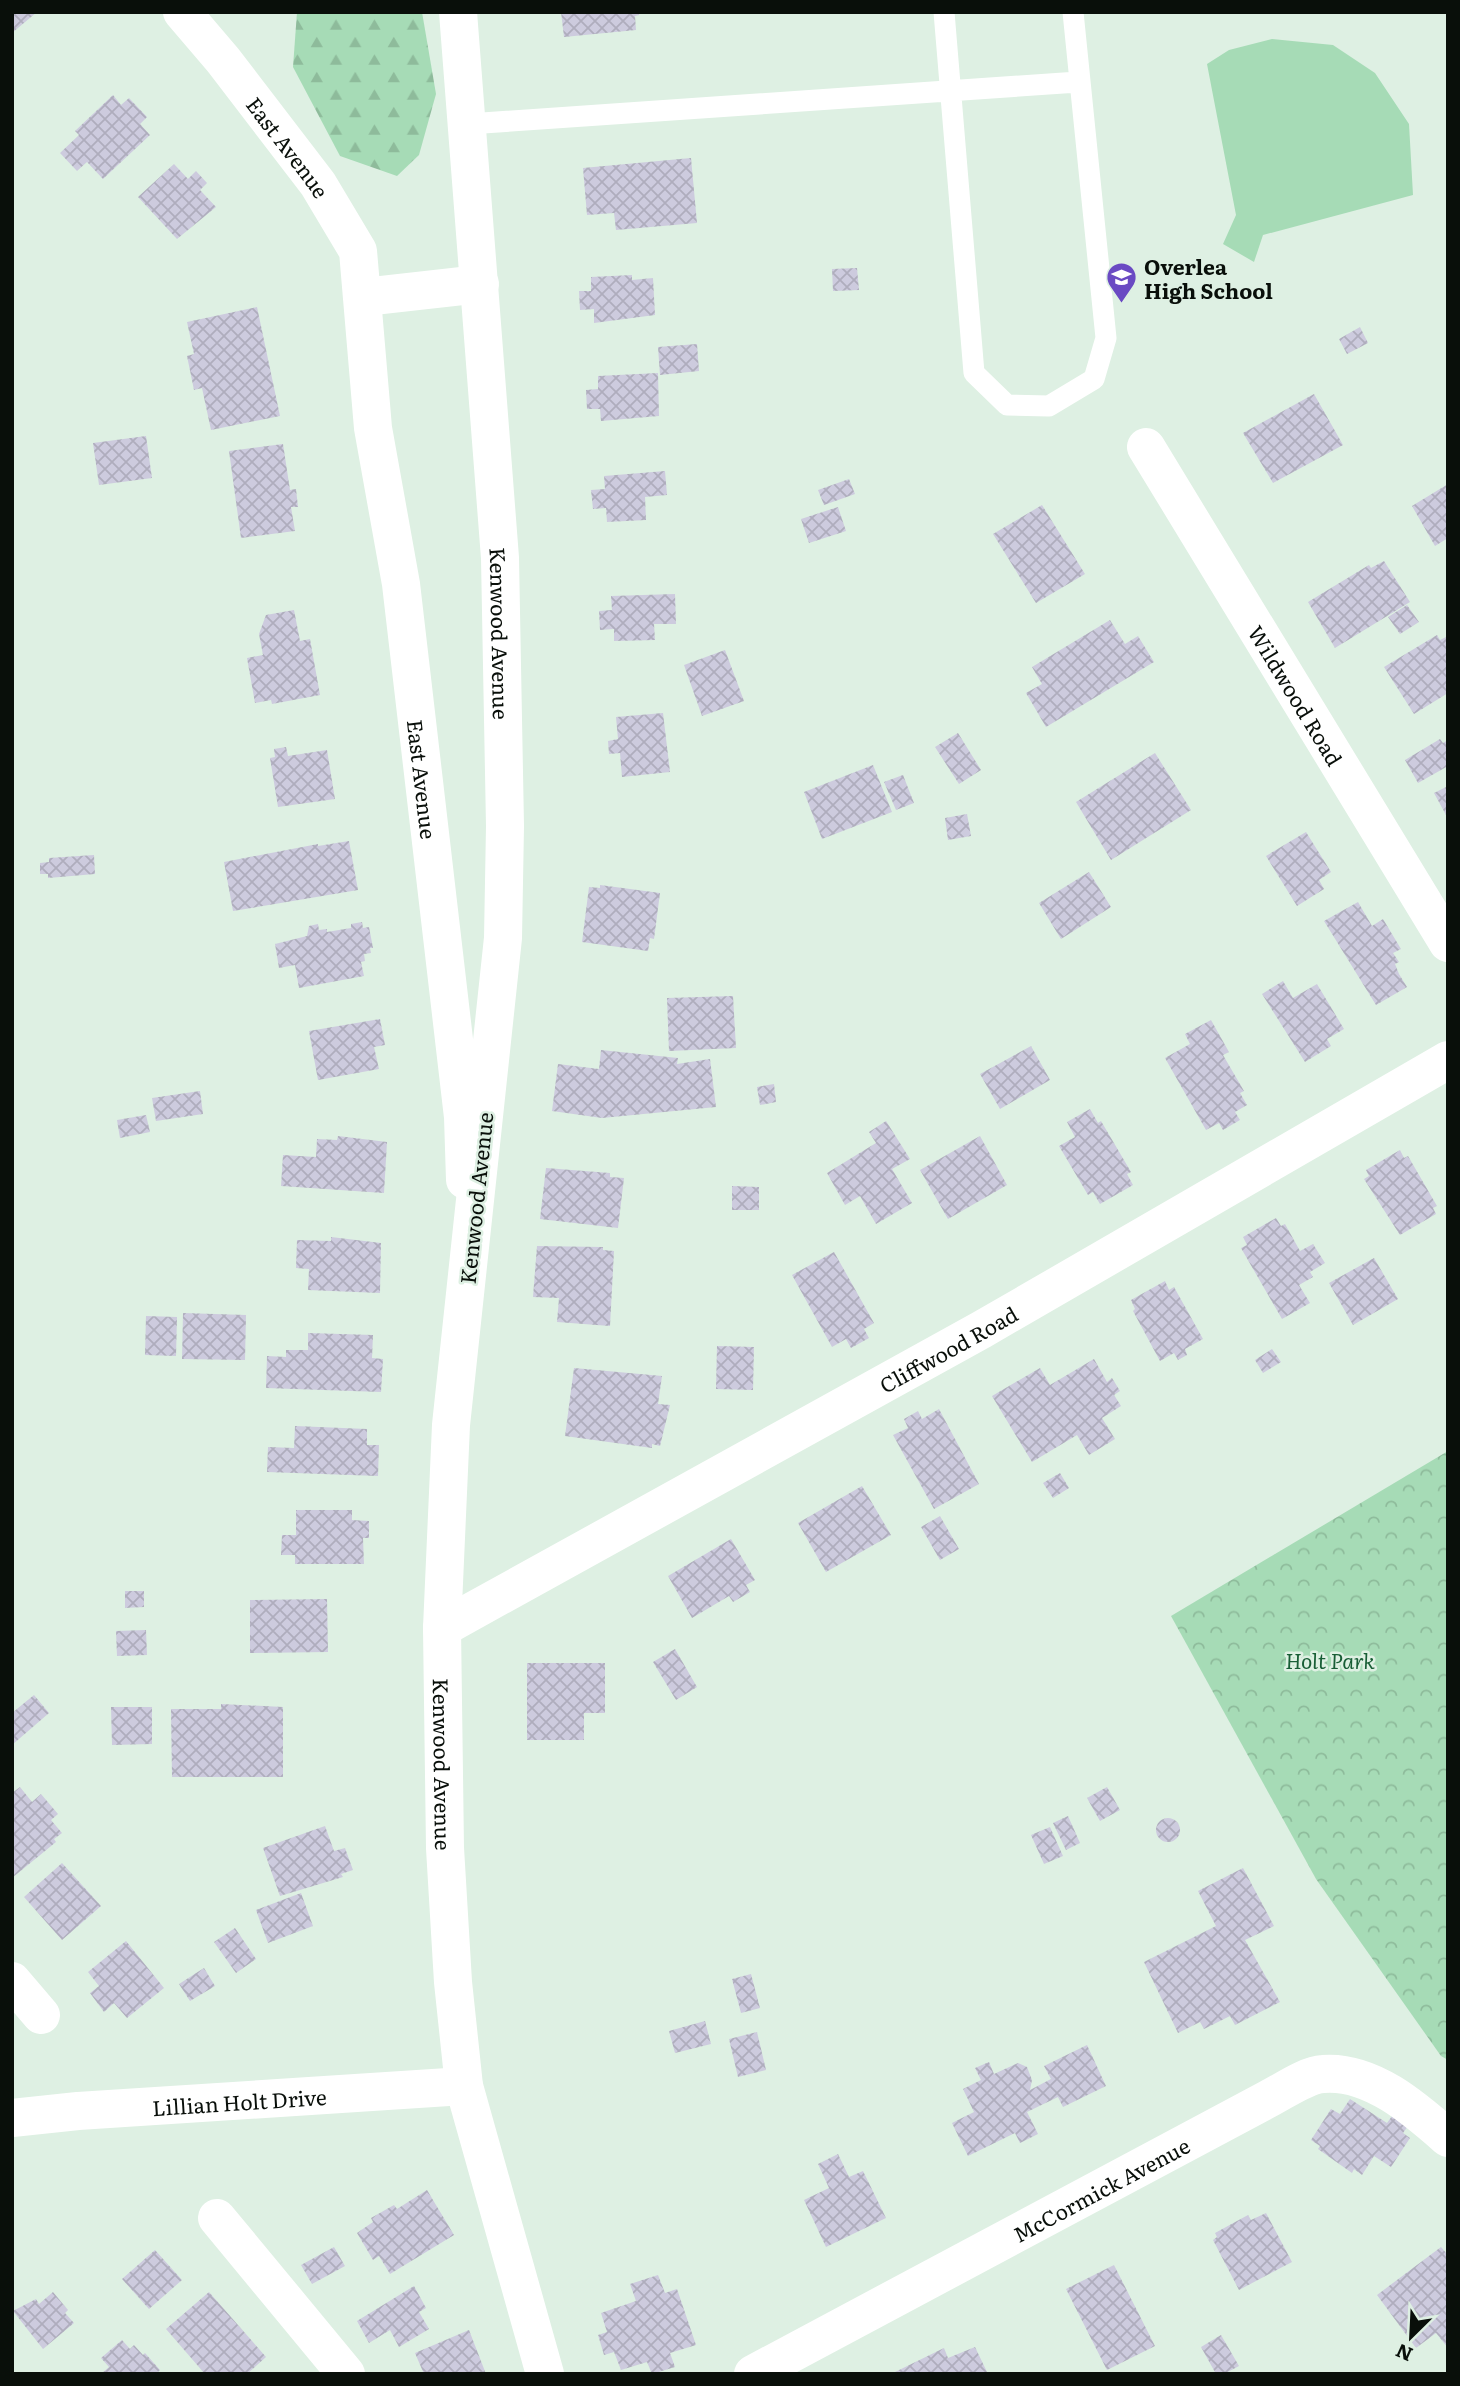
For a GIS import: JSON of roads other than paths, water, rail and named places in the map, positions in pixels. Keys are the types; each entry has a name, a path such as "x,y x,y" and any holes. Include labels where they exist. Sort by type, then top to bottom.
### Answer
{"street":[{"name":"East Avenue","path":"181,12 223,60 318,184 358,251 373,428 401,584 463,1117 468,1263"},
{"name":"Kenwood Avenue","path":"458,12 500,558 505,826 503,938 452,1425 442,1628 445,1848 453,1982 464,2086 545,2374"},
{"path":"364,297 480,284"},
{"name":"Wildwood Road","path":"1146,447 1448,943"},
{"name":"Cliffwood Road","path":"442,1628 981,1330 1448,1060"},
{"path":"12,1981 41,2015"},
{"name":"McCormick Avenue","path":"753,2374 1268,2099 1321,2074 1342,2074 1380,2087 1448,2138"},
{"name":"Lillian Holt Drive","path":"12,2118 78,2111 464,2086"},
{"path":"217,2218 346,2374"}],"lane":[{"path":"944,12 974,373 1007,405 1049,406 1094,379 1106,338 1073,12"},
{"path":"468,124 1078,82"}],"place":[{"name":"Overlea High School","path":"1121,304"}],"park label":[{"name":"Holt Park","path":"1330,1659"}]}
